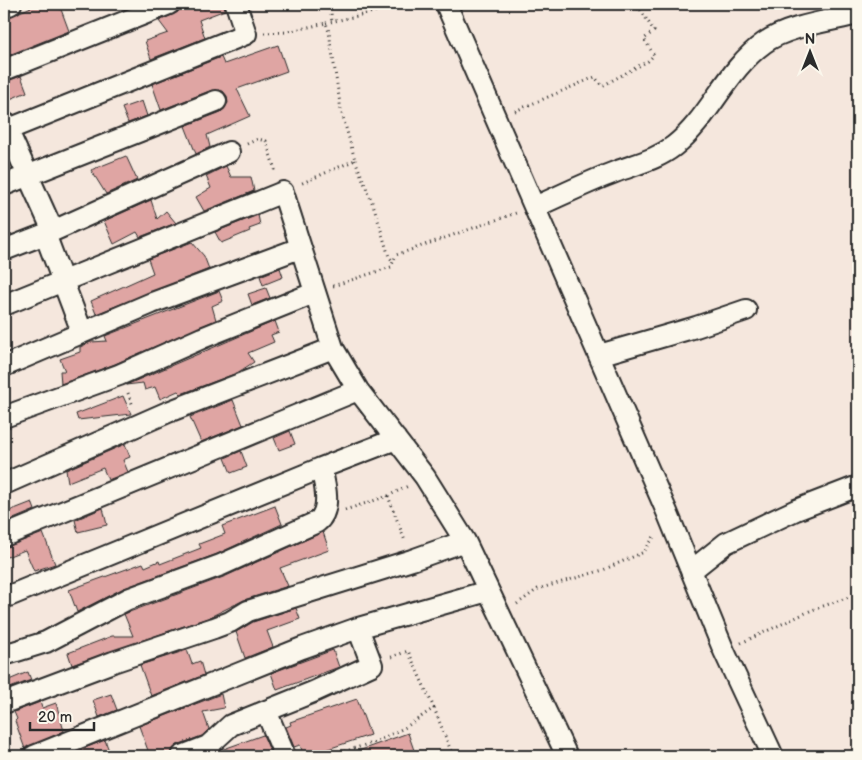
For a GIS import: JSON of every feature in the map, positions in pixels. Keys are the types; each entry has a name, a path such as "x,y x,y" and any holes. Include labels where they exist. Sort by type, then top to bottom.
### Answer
{"street":[{"path":"4,7 11,4"},
{"path":"4,70 169,4"},
{"path":"82,332 63,281 49,232 29,176 5,128 246,34 236,4"},
{"path":"446,4 673,526 724,650 773,756"},
{"path":"535,207 615,172 652,160 673,146 695,127 740,67 764,43 785,33 858,14"},
{"path":"4,185 216,101"},
{"path":"4,250 229,152"},
{"path":"4,305 283,192 314,294 333,348 358,390 425,477 465,541 567,756"},
{"path":"4,366 82,332 300,248"},
{"path":"4,417 119,374 202,338 314,294"},
{"path":"599,355 696,327 746,310"},
{"path":"4,484 131,427 333,348"},
{"path":"4,536 358,390"},
{"path":"4,598 396,439"},
{"path":"4,655 46,642 128,599 221,565 317,522 323,517 326,495 321,468"},
{"path":"691,571 726,543 796,510 858,486"},
{"path":"4,703 113,662 230,622 248,611 412,560 465,541"},
{"path":"34,756 302,648 358,628 488,591"},
{"path":"182,756 208,746 231,725 335,683 372,665 358,628"},
{"path":"266,711 285,756"}],"path":[{"path":"330,4 332,22"},
{"path":"246,34 287,32 366,14 398,4"},
{"path":"584,4 586,7 593,4"},
{"path":"618,4 621,7 640,9 650,4"},
{"path":"496,119 595,77 602,86 648,61 654,55 644,39 654,30 640,9"},
{"path":"326,23 341,110 355,160 389,257 394,262"},
{"path":"229,152 258,139 263,139 268,146 283,192 355,160"},
{"path":"314,294 391,267 396,255 535,207"},
{"path":"119,374 133,402 136,418 131,427"},
{"path":"323,517 388,496 412,560"},
{"path":"500,616 538,589 603,570 644,552 656,534 673,526"},
{"path":"724,650 812,610 849,597"},
{"path":"372,665 408,650 453,756"},
{"path":"330,756 375,742 406,727 434,708"}],"building":[{"path":"38,4 59,4 69,31 4,57 4,19"},
{"path":"181,4 224,4 225,10 199,20 205,38 151,59 145,41 168,33 159,21 178,12"},
{"path":"278,45 287,71 237,89 250,116 207,135 210,147 196,154 185,126 221,112 228,103 227,96 223,91 212,90 161,110 152,84 221,57 224,64"},
{"path":"21,76 27,92 10,99 8,94 4,96 4,82"},
{"path":"142,101 147,116 128,123 122,108"},
{"path":"126,156 137,180 106,194 91,170"},
{"path":"226,166 231,177 251,177 254,191 204,211 196,197 211,188 206,176"},
{"path":"151,200 157,219 166,211 176,223 140,237 137,232 114,244 104,221"},
{"path":"258,215 260,225 221,243 215,232"},
{"path":"192,242 204,256 209,269 96,314 91,301 153,273 148,259"},
{"path":"280,268 283,277 263,285 260,276"},
{"path":"266,288 270,298 252,305 248,294"},
{"path":"219,291 223,301 212,306 216,320 115,364 61,384 60,371 65,371 60,359 80,352 80,347 91,342 107,341 105,336"},
{"path":"275,321 279,332 271,335 274,342 248,353 254,362 237,373 181,394 178,391 160,399 155,387 145,390 143,383 126,385"},
{"path":"123,396 131,414 78,420 76,414"},
{"path":"233,400 243,425 201,442 190,417"},
{"path":"290,431 295,444 279,450 274,438"},
{"path":"125,444 130,457 123,460 128,472 108,480 103,468 68,482 66,470"},
{"path":"241,451 247,467 231,473 225,458"},
{"path":"32,502 35,510 4,523 4,513"},
{"path":"275,506 282,524 217,554 124,588 77,612 69,590 143,563 145,567 159,561 160,564 201,548 199,544 225,534 222,526"},
{"path":"103,508 107,525 78,532 75,520"},
{"path":"323,532 329,550 280,568 288,586 244,600 210,617 72,665 68,653 112,636 133,636 124,614 226,576"},
{"path":"43,533 55,564 34,571 25,550 4,558 4,548"},
{"path":"296,608 300,619 267,631 273,647 245,658 236,632 253,622"},
{"path":"187,650 192,664 200,661 204,675 151,696 140,665"},
{"path":"333,650 339,667 277,690 271,673"},
{"path":"28,672 31,680 5,690 4,682"},
{"path":"111,694 117,710 99,717 93,700"},
{"path":"221,694 224,708 203,712 209,729 202,736 177,745 170,756 150,756 139,726"},
{"path":"357,699 370,735 307,756 304,756 300,745 294,747 286,727 291,725 290,722"},
{"path":"40,702 42,708 56,703 64,731 25,749 15,721 17,719 14,712"},
{"path":"408,733 415,753 406,756 351,756 350,754"},
{"path":"263,735 272,755 214,756 221,750"},
{"path":"105,740 111,756 65,756"}]}
